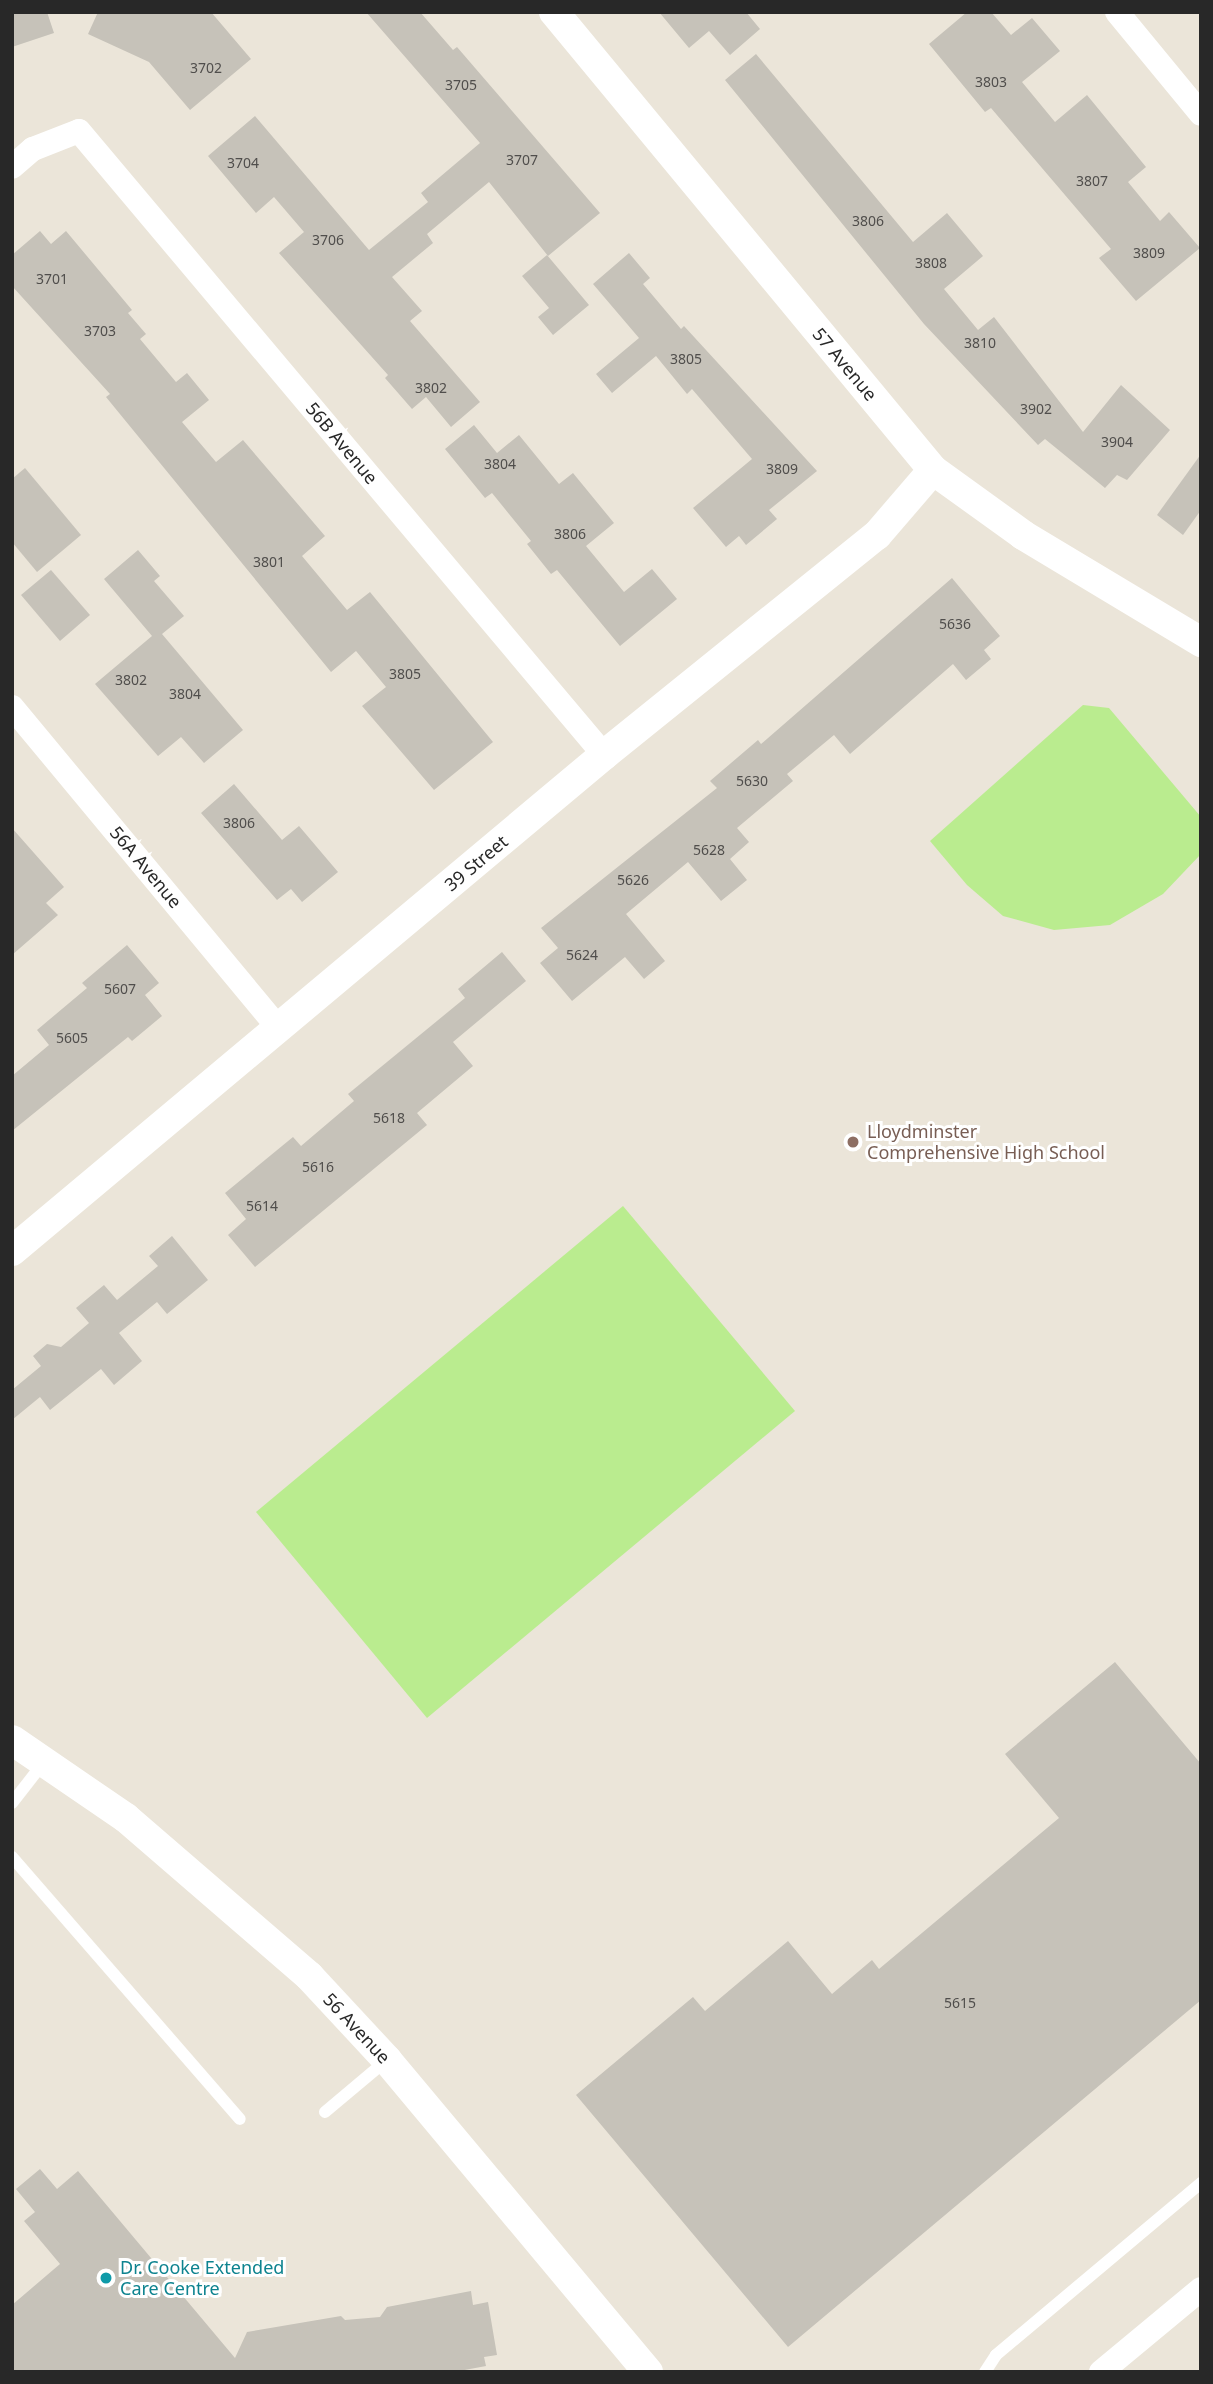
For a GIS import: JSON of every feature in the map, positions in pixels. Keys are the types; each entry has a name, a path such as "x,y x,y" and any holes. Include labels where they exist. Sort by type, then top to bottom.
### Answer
{"street":[{"name":"57 Avenue","path":"554,12 933,470 1023,536 1201,642"},
{"path":"1117,12 1201,114"},
{"name":"56B Avenue","path":"12,167 33,149 79,131 604,755"},
{"name":"39 Street","path":"12,1251 604,755 877,535 933,470"},
{"name":"56A Avenue","path":"12,706 278,1027"},
{"name":"56 Avenue","path":"12,1740 46,1759 224,1899 309,1976 387,2060 648,2372"},
{"path":"1101,2372 1201,2289"}],"lane":[{"path":"12,1803 46,1759"},
{"path":"12,1857 240,2119"},
{"path":"325,2112 387,2060"},
{"path":"985,2372 996,2355 1201,2183"}],"green space":[{"path":"1083,705 1109,708 1201,817 1201,854 1163,894 1110,925 1054,930 1003,916 967,885 930,841"},
{"path":"623,1206 795,1411 427,1718 256,1512"}],"building":[{"path":"12,12 47,12 54,33 12,47"},
{"path":"98,12 211,12 251,59 190,110 149,62 88,34"},
{"path":"366,12 420,12 453,50 457,47 600,213 548,256 489,182 427,234 433,243 392,277 422,311 410,321 480,402 451,427 426,397 412,409 385,378 388,375 279,253 304,232 274,197 256,213 208,156 255,116 369,250 428,202 421,193 480,143"},
{"path":"659,12 746,12 760,29 730,55 709,31 689,48"},
{"path":"967,12 991,12 1011,35 1032,18 1060,51 1022,82 1055,122 1087,95 1146,167 1128,182 1160,221 1169,212 1200,248 1136,301 1099,258 1111,249 991,108 985,112 929,44"},
{"path":"756,54 913,242 947,213 983,256 944,289 978,330 994,317 1083,432 1121,385 1170,430 1127,480 1117,475 1105,488 1045,439 1038,445 924,324 725,80"},
{"path":"40,231 51,244 66,231 132,310 128,313 146,334 140,339 176,382 187,373 209,400 182,422 216,462 243,440 325,536 302,556 347,610 370,592 493,742 434,790 362,706 386,687 356,651 331,672 106,397 110,394 12,286 12,255"},
{"path":"629,253 650,278 643,284 681,329 684,326 817,471 769,510 777,519 746,545 739,536 726,547 693,508 752,459 692,389 687,394 656,356 612,393 596,374 639,338 593,284"},
{"path":"547,255 589,305 553,335 538,317 549,308 522,276"},
{"path":"474,425 497,453 519,435 559,484 573,473 614,523 586,546 624,592 652,569 677,599 620,646 557,570 551,574 527,544 531,541 492,493 485,498 445,449"},
{"path":"1201,454 1201,510 1183,535 1157,515"},
{"path":"25,468 81,535 37,572 12,542 12,479"},
{"path":"138,550 160,576 154,581 184,616 162,634 243,730 204,763 181,737 158,756 95,684 152,636 104,579"},
{"path":"51,570 90,615 60,641 21,595"},
{"path":"952,578 1000,636 984,650 991,659 966,680 953,664 850,754 834,735 787,774 793,781 737,828 749,842 730,859 747,880 721,901 688,862 626,914 665,961 644,979 625,957 572,1001 540,963 558,948 541,928 717,788 710,781 758,740 761,744"},
{"path":"234,784 282,840 299,826 338,872 302,902 291,889 277,900 201,813"},
{"path":"12,828 64,887 46,903 58,915 12,955"},
{"path":"127,945 159,983 145,995 162,1016 132,1041 128,1037 12,1131 12,1076 49,1045 37,1030 87,988 82,983"},
{"path":"502,952 526,981 453,1042 473,1066 417,1113 427,1125 255,1267 228,1235 246,1219 225,1193 293,1137 301,1146 354,1101 348,1094 465,998 458,989"},
{"path":"172,1236 208,1280 167,1314 157,1302 119,1333 142,1361 114,1385 101,1369 50,1410 40,1397 12,1420 12,1390 41,1366 33,1356 47,1344 61,1347 89,1323 76,1308 104,1285 117,1300 158,1266 149,1256"},
{"path":"1115,1662 1201,1764 1201,2000 788,2347 576,2095 693,1997 705,2011 788,1941 832,1994 872,1960 879,1969 1059,1818 1005,1754"},
{"name":"Dr. Cooke Extended Care Centre","path":"40,2169 57,2189 78,2171 235,2358 247,2332 341,2316 345,2320 380,2317 387,2307 471,2291 473,2305 488,2302 497,2355 484,2357 486,2366 454,2372 12,2372 12,2305 60,2264 24,2221 35,2212 16,2189"}],"place":[{"name":"Lloydminster Comprehensive High School","path":"853,1142"},
{"name":"Dr. Cooke Extended Care Centre","path":"106,2278"}]}
